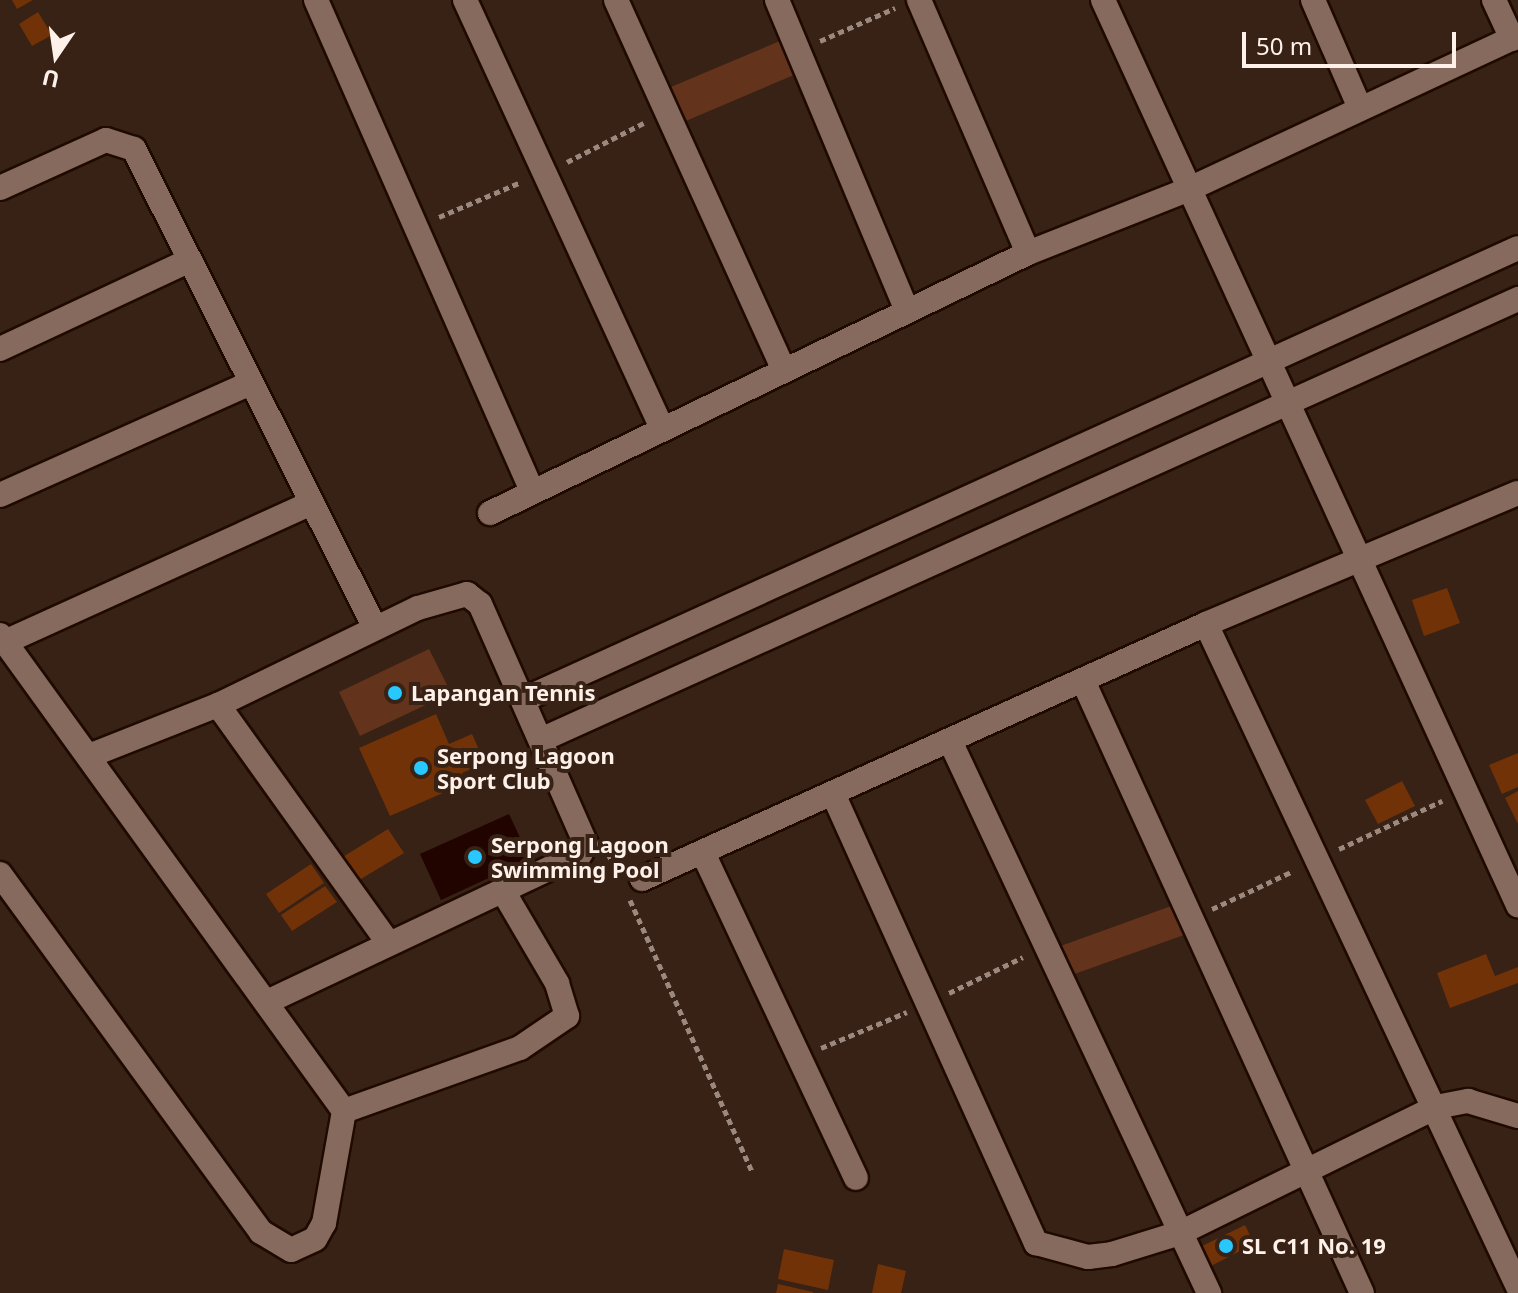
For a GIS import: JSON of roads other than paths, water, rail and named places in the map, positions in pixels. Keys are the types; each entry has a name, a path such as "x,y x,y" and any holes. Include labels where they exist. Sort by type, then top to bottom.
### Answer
{"street":[{"path":"316,0 419,226 532,491"},
{"path":"465,0 662,429"},
{"path":"616,0 784,371"},
{"path":"777,0 907,311"},
{"path":"1103,0 1266,362 1290,405 1358,563 1518,905"},
{"path":"1313,0 1360,108"},
{"path":"490,513 1028,253 1187,190 1515,37 1494,0"},
{"path":"910,3 1028,253"},
{"path":"0,188 116,139 134,149 186,262 375,628"},
{"path":"527,698 1518,248"},
{"path":"0,349 186,262"},
{"path":"543,739 1290,405 1518,299"},
{"path":"0,495 248,384"},
{"path":"642,879 1084,683 1206,624 1358,563 1518,493"},
{"path":"0,874 281,1248 315,1239 324,1223 344,1111 3,638 312,503"},
{"path":"89,756 218,705 375,628 467,594 486,613 527,698 586,844 580,854 387,941 267,1002"},
{"path":"1206,624 1313,862 1436,1107 1518,1287"},
{"path":"1084,683 1362,1293"},
{"path":"218,705 387,941"},
{"path":"951,743 1209,1293"},
{"path":"834,796 1036,1243 1097,1257 1180,1233 1305,1168 1436,1107 1468,1101 1518,1116"},
{"path":"703,853 856,1178"},
{"path":"344,1111 520,1048 567,1016 557,983 503,891"}],"place":[{"name":"Lapangan Tennis","path":"395,693"},
{"name":"Serpong Lagoon Sport Club","path":"421,768"},
{"name":"Serpong Lagoon Swimming Pool","path":"475,857"},
{"name":"SL C11 No. 19","path":"1226,1246"}]}
